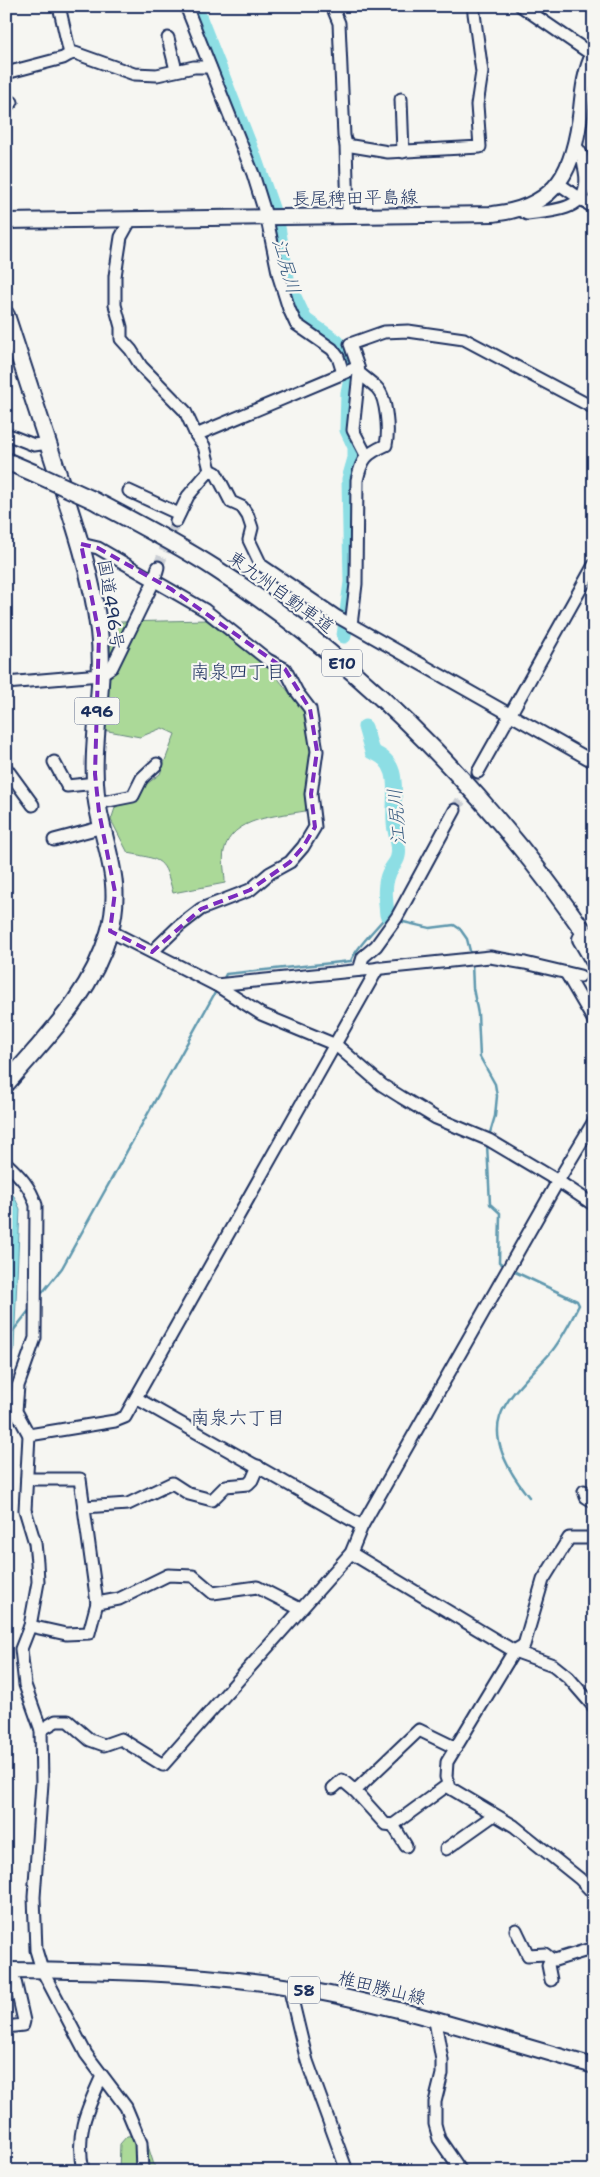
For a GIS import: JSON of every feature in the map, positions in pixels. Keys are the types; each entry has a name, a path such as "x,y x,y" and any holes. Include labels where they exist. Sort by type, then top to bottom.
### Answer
{"highway":[{"name":"国道496号","path":"6,315 81,544 93,591 100,634 100,675 94,750 96,783 98,803 115,879 114,910 110,931 99,963 82,994 6,1084"},
{"name":"東九州自動車道","path":"6,461 91,499 216,568 302,630 386,702 463,779 499,819 594,946"},
{"name":"東九州自動車道","path":"547,883 594,960"}],"main road":[{"name":"長尾稗田平島線","path":"6,220 493,214 520,210 543,198 558,184 565,173 575,146 584,82 593,55"},
{"name":"椎田勝山線","path":"10,1976 42,1970 170,1974 288,1987 335,1995 436,2021 594,2066"}],"street":[{"path":"58,6 70,54"},
{"path":"186,6 253,174 267,218 279,277 289,309 296,324 332,349 338,357 343,373"},
{"path":"332,6 339,23 348,216"},
{"path":"346,145 388,152 480,147 477,105 482,72 473,6"},
{"path":"521,6 593,55"},
{"path":"168,38 176,70"},
{"path":"6,72 75,53 134,74 157,75 176,70 210,67"},
{"path":"401,99 403,152"},
{"path":"520,210 527,214 569,208 580,199 585,188 586,174 582,152 575,146"},
{"path":"558,184 594,208"},
{"path":"132,218 121,237 115,276 115,305 121,327 121,339 141,366 184,411 204,446 210,470 216,473 231,502 242,506 248,516 252,528 249,540 261,565 351,625 594,762"},
{"path":"366,455 353,430 358,370 350,344 384,332 408,330 464,339 594,408"},
{"path":"196,435 343,373 358,370"},
{"path":"351,625 356,584 357,480 366,455 386,445 388,438 384,398 378,388 358,370"},
{"path":"6,434 34,445 48,443"},
{"path":"129,491 178,517 188,496 210,470"},
{"path":"81,544 98,548 205,610 268,660 285,669 297,692 310,709 317,751 311,794 315,827 303,847 290,862 270,873 250,890 200,909 152,952"},
{"path":"478,772 594,565"},
{"path":"6,683 100,675 112,667 154,581 158,567"},
{"path":"54,762 67,786 96,783"},
{"path":"98,803 134,796 142,778 157,764"},
{"path":"6,768 14,782 33,806"},
{"path":"359,970 363,957 376,946 397,917 455,810"},
{"path":"54,840 103,827"},
{"path":"110,931 216,985 261,1014 336,1045 382,1085 429,1114 489,1140 594,1205"},
{"path":"216,985 490,957 580,976"},
{"path":"29,1435 120,1420 125,1416 378,968"},
{"path":"566,973 594,1021"},
{"path":"41,1730 56,1721 68,1720 90,1740 104,1745 121,1739 163,1764 351,1553 362,1526 594,1121"},
{"path":"6,1163 22,1177 32,1190 36,1205 35,1338 18,1386 16,1411 29,1435 25,1510 35,1543 38,1582 30,1626 21,1649 25,1685 41,1730 42,1783 34,1897 36,1950 42,1970 86,2054 126,2107 141,2143 142,2171"},
{"path":"136,1398 362,1526"},
{"path":"84,1507 128,1504 172,1484 189,1494 212,1500 226,1486 248,1484 252,1480 258,1466"},
{"path":"27,1479 80,1479 97,1603 89,1633 66,1634 30,1626"},
{"path":"584,1491 586,1496 594,1502"},
{"path":"593,1537 582,1539 569,1538 543,1580 524,1645 514,1651 447,1762 446,1777 450,1788 467,1800 514,1826 573,1873 594,1894"},
{"path":"351,1553 514,1651 553,1665 568,1677 594,1707"},
{"path":"97,1603 119,1599 168,1575 193,1576 213,1593 257,1587 300,1609"},
{"path":"355,1791 419,1730 456,1748"},
{"path":"333,1788 342,1780 355,1791 385,1824 393,1825 449,1784"},
{"path":"446,1849 494,1815"},
{"path":"393,1825 406,1846"},
{"path":"516,1930 528,1955 545,1954 555,1960 594,1948"},
{"path":"551,1959 548,1965 551,1980"},
{"path":"6,2026 23,2025 24,2021 10,1976"},
{"path":"288,1987 307,2061 347,2171"},
{"path":"436,2021 442,2060 442,2074 435,2102 435,2124 440,2139 461,2171"},
{"path":"83,2171 81,2148 83,2122 102,2076"}],"highlighted area":[{"path":"81,544 98,548 171,589 285,669 310,709 317,751 311,794 315,827 303,847 290,862 250,890 201,909 152,952 110,931 115,892 99,812 95,774 99,634"}],"green space":[{"path":"206,620 272,671 303,710 313,749 312,800 305,811 257,820 236,831 228,840 224,851 225,883 173,893 167,873 160,862 149,857 128,853 111,820 115,808 160,774 175,734 162,728 140,737 103,730 106,658 120,622"},
{"path":"140,2135 148,2146 156,2171 119,2171 120,2144 127,2136"}],"water":[{"path":"6,1189 14,1196 20,1209 14,1348 6,1366"}],"waterway":[{"name":"江尻川","path":"195,6 252,151 272,208 278,227 288,284 305,320 337,342 348,363 351,379 348,393 347,430 355,447 355,458 349,479 351,582 344,636"},
{"name":"江尻川","path":"365,727 372,752 382,757 389,764 394,781 394,822 399,852 386,883 387,915"},
{"path":"222,982 226,974 351,961 362,944 387,915 392,918"},
{"path":"399,921 430,928 454,925 460,929 467,939 471,955"},
{"path":"472,963 473,988 478,1014 480,1057 495,1084 497,1096 495,1116 489,1136"},
{"path":"39,1297 62,1268 216,991"},
{"path":"487,1144 490,1204 500,1213 499,1262 506,1267"},
{"path":"511,1270 577,1301 579,1305 556,1346 515,1391 500,1417 498,1438 501,1449 510,1470 529,1497"},
{"path":"13,1331 31,1308"}],"tunnel":[{"path":"158,567 176,521"},
{"path":"455,810 478,772"},
{"path":"580,976 594,978"}],"district":[{"name":"南泉四丁目","path":"238,671"},
{"name":"南泉六丁目","path":"238,1417"}]}
